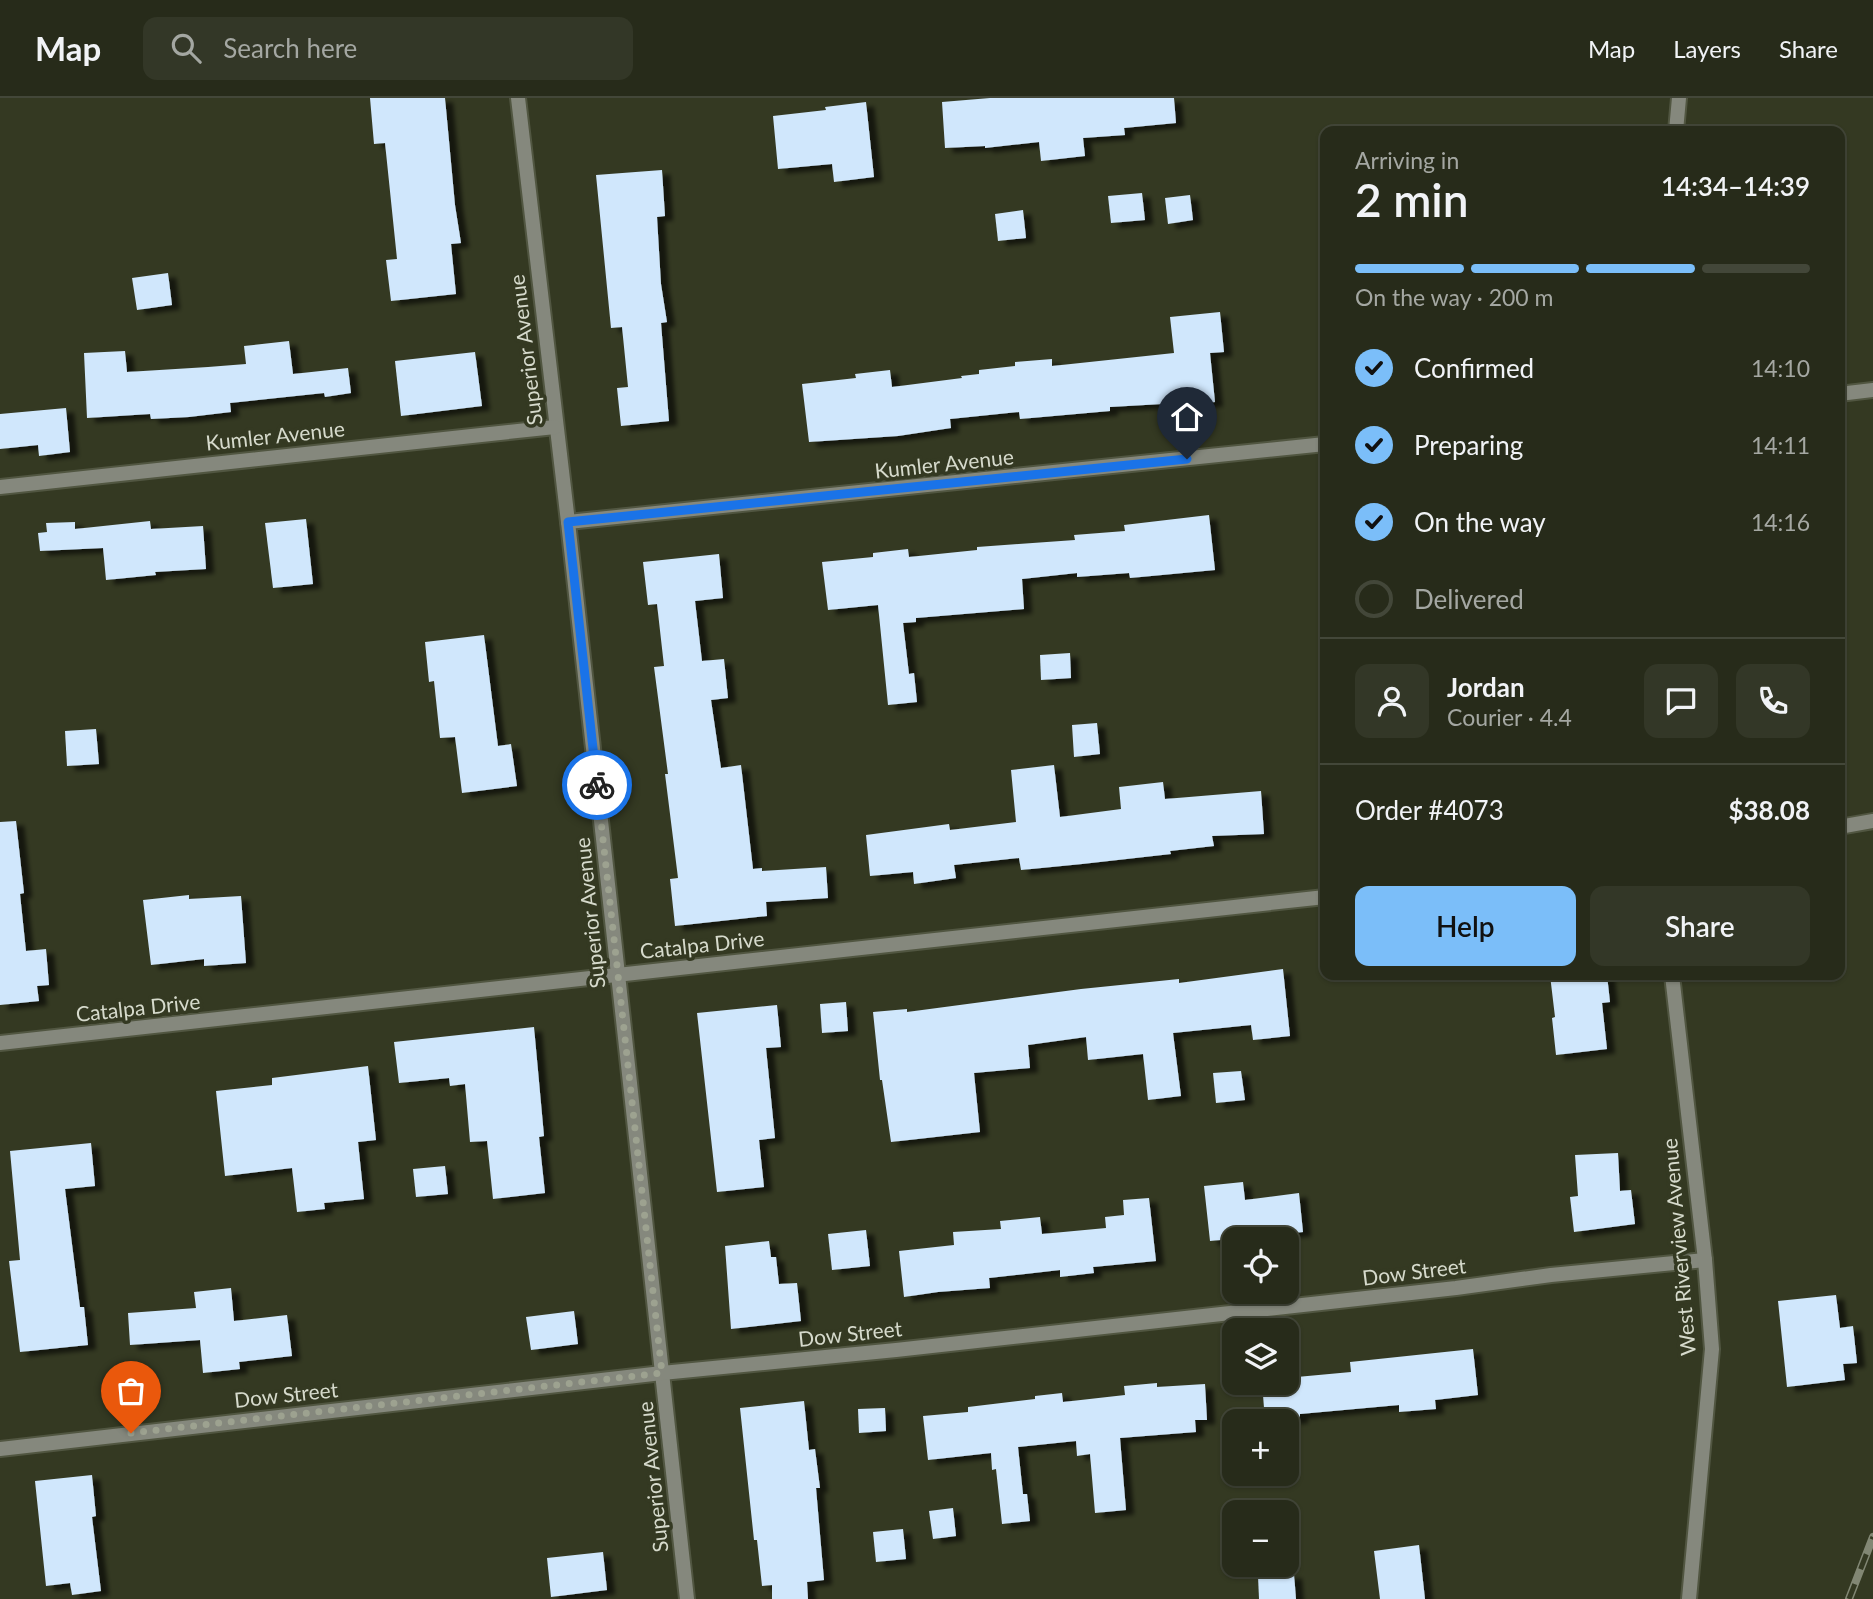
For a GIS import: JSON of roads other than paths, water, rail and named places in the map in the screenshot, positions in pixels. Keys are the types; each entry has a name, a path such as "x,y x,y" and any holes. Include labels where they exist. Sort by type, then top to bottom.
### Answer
{"street":[{"name":"Superior Avenue","path":"518,98 568,522 687,1599"},
{"path":"1676,126 1679,98"},
{"path":"1845,393 1873,390"},
{"name":"Kumler Avenue","path":"0,487 555,426"},
{"name":"Kumler Avenue","path":"568,522 1320,445"},
{"path":"1845,826 1873,821"},
{"name":"Catalpa Drive","path":"0,1043 1320,898"},
{"name":"West Riverview Avenue","path":"1673,980 1705,1260 1712,1349 1689,1599"},
{"name":"Dow Street","path":"0,1449 662,1373 1705,1260"}],"railway":[{"path":"1849,1599 1873,1537"}]}
